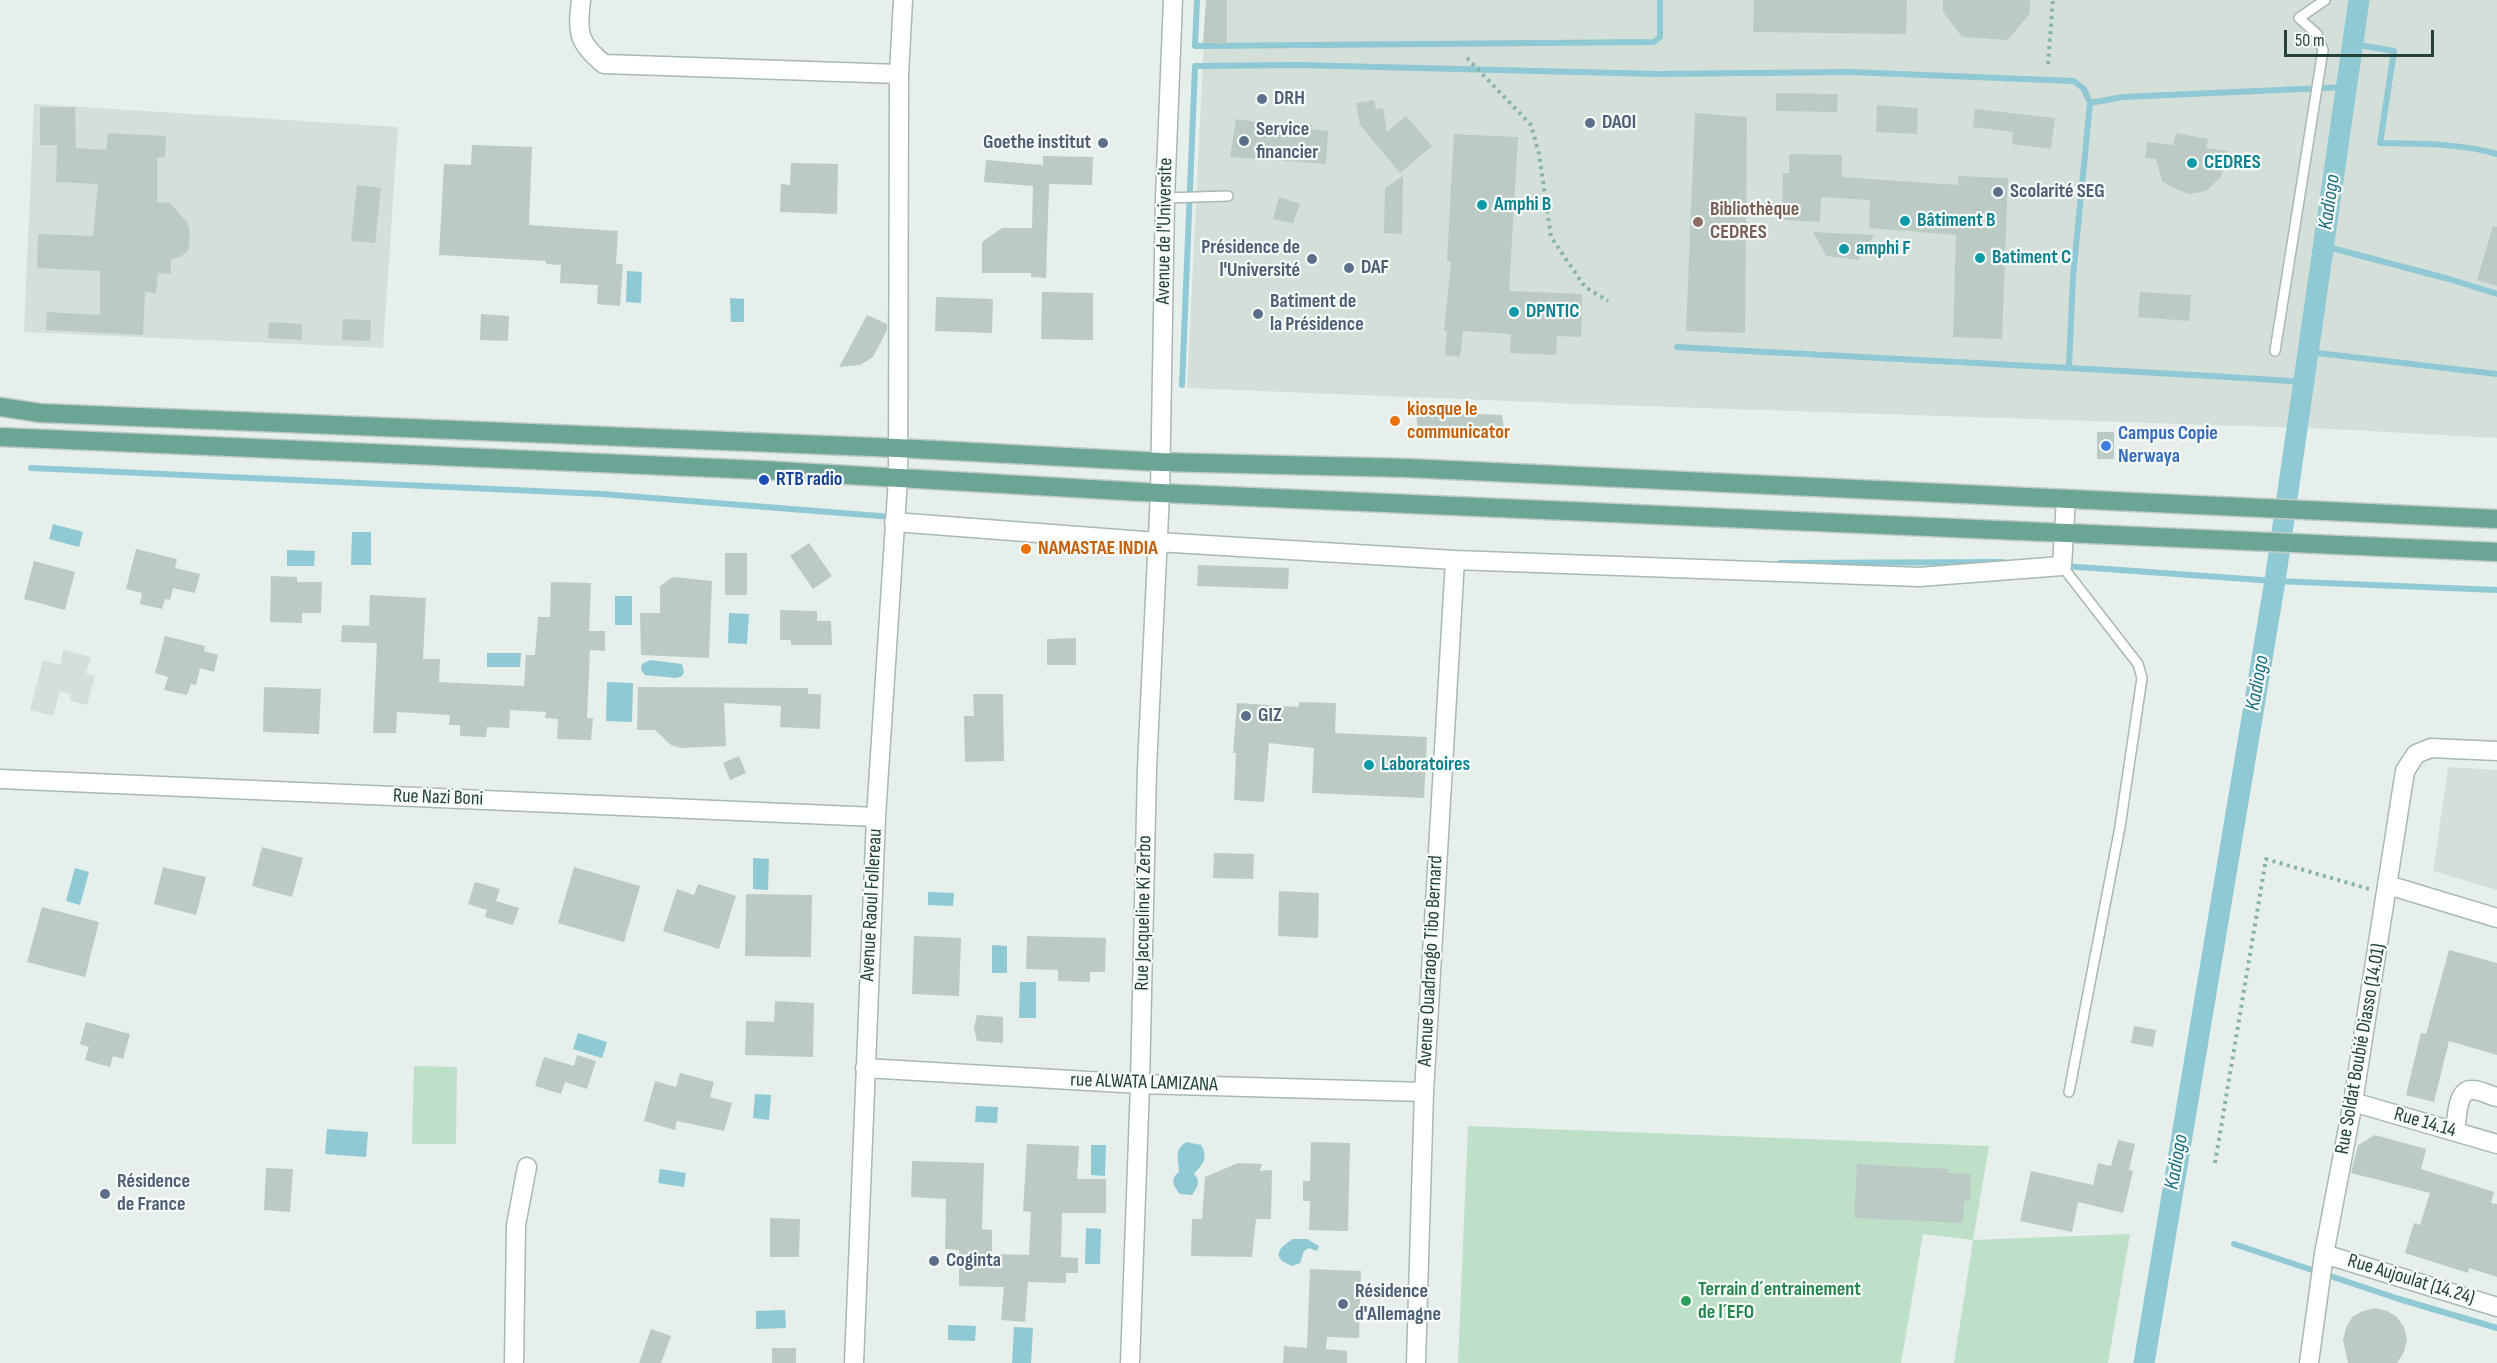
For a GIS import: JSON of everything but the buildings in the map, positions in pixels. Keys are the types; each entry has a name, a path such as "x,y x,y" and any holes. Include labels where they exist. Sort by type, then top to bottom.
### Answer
{"main road":[{"path":"0,407 40,413 897,448 1161,462 1419,468 2327,513 2497,519"},
{"path":"0,437 898,478 1161,493 2497,552"}],"street":[{"path":"581,0 578,25 586,49 604,64 899,74"},
{"name":"Avenue Raoul Follereau","path":"854,1363 876,816 898,478 899,74 903,0"},
{"name":"Avenue de l'Universite","path":"1161,462 1166,198 1173,0"},
{"name":"Rue Jacqueline Ki Zerbo","path":"1130,1363 1148,768 1161,462"},
{"path":"894,522 1157,542 1455,560 1919,577 2062,566 2066,499"},
{"name":"Avenue Ouadraogo Tibo Bernard","path":"1416,1363 1424,1092 1455,560"},
{"name":"Rue Soldat Boubié Diasso (14.01)","path":"2309,1363 2324,1254 2354,1102 2405,771 2416,754 2432,748 2497,751"},
{"name":"Rue Nazi Boni","path":"0,779 876,816"},
{"path":"2388,889 2497,918"},
{"name":"rue ALWATA LAMIZANA","path":"865,1068 1140,1084 1424,1092"},
{"path":"2455,1132 2460,1098 2466,1091 2472,1089 2497,1097"},
{"name":"Rue 14.14","path":"2354,1102 2497,1144"},
{"path":"514,1363 516,1225 527,1167"},
{"name":"Rue Aujoulat (14.24)","path":"2324,1254 2497,1307"}],"lane":[{"path":"2275,351 2323,50 2316,34 2299,18 2325,0"},
{"path":"1166,198 1228,196"},
{"path":"2062,566 2138,664 2142,678 2120,827 2068,1092"}],"path":[{"path":"2049,64 2053,0"},
{"path":"1467,58 1531,125 1539,154 1551,237 1585,287 1608,301"},
{"path":"2215,1164 2266,860 2388,889"}],"shaded area":[{"path":"1206,0 2497,0 2497,438 2332,429 1582,404 1187,388"},
{"path":"34,104 398,127 383,348 24,332"},
{"path":"63,650 91,657 86,673 95,676 87,705 70,701 71,694 60,691 53,716 30,710 43,660 60,665"},
{"path":"2448,767 2497,770 2497,890 2433,871"}],"green space":[{"path":"414,1066 457,1067 456,1144 412,1144"},
{"name":"Terrain d´entrainement de l´EFO","path":"1468,1126 1989,1146 1973,1240 1923,1234 1901,1363 1458,1363"},
{"path":"2130,1234 2108,1363 1954,1363 1973,1240"}],"water":[{"path":"627,271 642,272 641,303 626,302"},
{"path":"730,298 744,299 744,322 731,322"},
{"path":"53,524 83,532 79,547 49,539"},
{"path":"352,532 371,532 371,565 351,565"},
{"path":"287,550 315,551 314,566 287,566"},
{"path":"615,596 632,596 632,625 615,625"},
{"path":"729,613 749,614 747,644 728,643"},
{"path":"487,653 521,653 520,667 487,667"},
{"path":"650,660 682,664 684,672 682,676 676,678 645,675 641,670 642,664"},
{"path":"607,682 633,683 632,722 606,721"},
{"path":"753,858 769,859 768,890 753,889"},
{"path":"75,868 89,872 80,905 66,901"},
{"path":"928,892 954,893 953,906 928,905"},
{"path":"992,945 1007,946 1007,973 992,973"},
{"path":"1020,982 1036,982 1036,1018 1019,1018"},
{"path":"578,1033 607,1042 602,1058 573,1049"},
{"path":"755,1094 771,1095 769,1120 753,1118"},
{"path":"976,1106 998,1107 997,1123 975,1122"},
{"path":"327,1129 368,1132 366,1157 325,1154"},
{"path":"1187,1142 1201,1145 1204,1154 1202,1164 1194,1174 1198,1184 1192,1195 1180,1194 1173,1180 1179,1172 1178,1151"},
{"path":"1091,1145 1106,1145 1105,1176 1091,1175"},
{"path":"660,1169 686,1173 684,1187 658,1183"},
{"path":"1086,1228 1101,1229 1100,1264 1085,1264"},
{"path":"1293,1239 1307,1239 1319,1246 1317,1251 1309,1248 1304,1251 1300,1263 1292,1266 1282,1261 1279,1251"},
{"path":"785,1310 786,1328 756,1329 756,1311"},
{"path":"948,1325 976,1326 975,1341 948,1340"},
{"path":"1014,1327 1033,1328 1031,1363 1012,1363"}],"waterway":[{"path":"1197,0 1195,46 1654,42 1660,37 1660,0"},
{"name":"Kadiogo","path":"2144,1363 2275,581 2359,0"},
{"path":"2353,44 2394,51 2380,143 2454,146 2497,154"},
{"path":"1182,385 1195,66 1299,65 1657,74 1850,72 2074,81 2084,89 2090,103 2073,277 2069,366"},
{"path":"2090,103 2123,97 2346,87"},
{"path":"2324,246 2497,294"},
{"path":"1677,347 2305,382"},
{"path":"2309,352 2497,374"},
{"path":"31,468 602,494 892,517"},
{"path":"1780,563 2003,562"},
{"path":"2064,566 2275,581 2497,590"},
{"path":"2234,1244 2399,1299 2497,1328"}],"place":[{"name":"DRH","path":"1262,99"},
{"name":"DAOI","path":"1590,123"},
{"name":"Service financier","path":"1244,141"},
{"name":"Goethe institut","path":"1103,143"},
{"name":"CEDRES","path":"2192,163"},
{"name":"Scolarité SEG","path":"1998,192"},
{"name":"Amphi B","path":"1482,205"},
{"name":"Bâtiment B","path":"1905,221"},
{"name":"Bibliothèque CEDRES","path":"1698,222"},
{"name":"amphi F","path":"1844,249"},
{"name":"Batiment C","path":"1980,258"},
{"name":"Présidence de l'Université","path":"1312,259"},
{"name":"DAF","path":"1349,268"},
{"name":"DPNTIC","path":"1514,312"},
{"name":"Batiment de la Présidence","path":"1258,314"},
{"name":"kiosque le communicator","path":"1395,421"},
{"name":"Campus Copie Nerwaya","path":"2106,446"},
{"name":"RTB radio","path":"764,480"},
{"name":"NAMASTAE INDIA","path":"1026,549"},
{"name":"GIZ","path":"1246,716"},
{"name":"Laboratoires","path":"1369,765"},
{"name":"Résidence de France","path":"105,1194"},
{"name":"Coginta","path":"934,1261"},
{"name":"Terrain d´entrainement de l´EFO","path":"1686,1301"},
{"name":"Résidence d'Allemagne","path":"1343,1304"}]}
